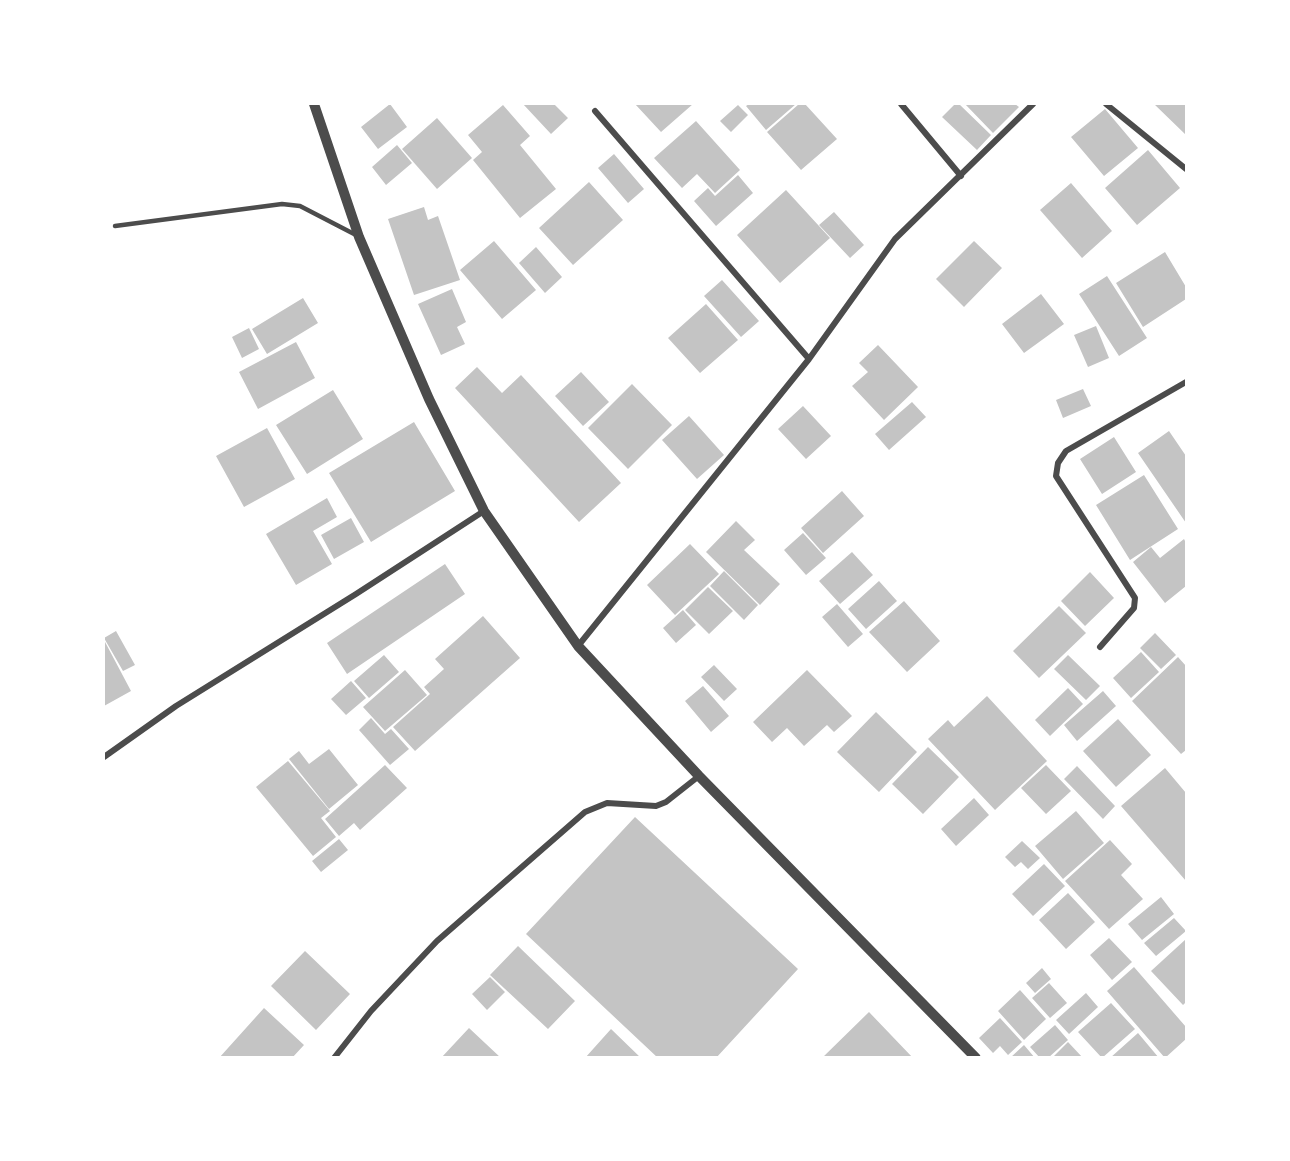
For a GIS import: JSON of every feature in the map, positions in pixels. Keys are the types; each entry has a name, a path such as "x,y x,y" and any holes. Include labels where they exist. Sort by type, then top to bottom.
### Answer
{"street":[{"path":"314,104 359,237 429,399 484,511 578,646 699,776 976,1058"},
{"path":"901,104 961,176"},
{"path":"578,646 809,359 895,239 1034,104"},
{"path":"1106,104 1186,169"},
{"path":"594,111 809,359"},
{"path":"1100,647 1134,608 1135,598 1056,476 1058,463 1066,451 1186,382"},
{"path":"104,757 176,706 484,511"},
{"path":"334,1058 371,1011 437,941 585,812 607,803 656,806 666,802 699,776"}],"lane":[{"path":"115,226 282,204 300,206 359,237"}],"building":[{"path":"390,104 407,127 378,149 361,127"},
{"path":"523,104 554,104 568,118 551,134"},
{"path":"635,104 693,104 661,132"},
{"path":"749,104 796,104 766,130 746,106"},
{"path":"799,104 805,104 837,139 801,170 767,132"},
{"path":"955,104 959,104 991,135 977,150 942,117"},
{"path":"965,104 1015,104 1019,107 993,133"},
{"path":"1154,104 1186,104 1186,135"},
{"path":"503,105 530,136 520,145 556,189 520,218 473,160 482,152 468,135"},
{"path":"738,105 748,115 731,132 720,121"},
{"path":"1105,109 1138,148 1104,176 1071,137"},
{"path":"437,118 472,158 437,189 402,149"},
{"path":"696,121 740,170 715,193 697,174 682,188 654,158"},
{"path":"397,145 412,163 386,185 372,167"},
{"path":"1148,150 1180,188 1137,225 1105,188"},
{"path":"614,154 644,189 628,203 598,168"},
{"path":"738,175 753,193 716,226 694,201 708,188 715,196"},
{"path":"589,182 623,220 573,265 539,228"},
{"path":"1071,183 1112,231 1082,258 1040,210"},
{"path":"786,190 830,238 780,283 737,235"},
{"path":"424,207 428,220 438,216 460,280 414,295 388,219"},
{"path":"834,212 864,245 850,258 819,225"},
{"path":"494,241 536,290 502,319 460,270"},
{"path":"974,241 1002,268 964,307 936,279"},
{"path":"536,247 562,277 545,293 519,263"},
{"path":"1165,252 1186,287 1186,299 1143,327 1116,283"},
{"path":"1107,276 1147,338 1119,356 1079,294"},
{"path":"722,280 759,321 741,337 704,296"},
{"path":"452,289 466,322 457,327 465,344 441,355 418,304"},
{"path":"1041,294 1064,324 1024,353 1002,324"},
{"path":"303,298 318,323 267,354 252,329"},
{"path":"706,304 738,340 700,373 668,338"},
{"path":"1096,326 1109,358 1088,367 1074,335"},
{"path":"249,328 259,349 242,358 232,337"},
{"path":"296,342 315,378 258,409 239,372"},
{"path":"878,345 918,387 884,420 852,386 868,372 859,363"},
{"path":"477,367 502,393 521,375 621,483 579,522 455,388"},
{"path":"581,372 609,402 583,426 555,396"},
{"path":"632,384 672,425 628,469 588,428"},
{"path":"1083,389 1091,406 1063,418 1056,400"},
{"path":"333,390 363,439 307,474 276,425"},
{"path":"912,402 926,417 889,450 875,434"},
{"path":"803,406 831,436 806,459 778,429"},
{"path":"689,416 724,455 697,479 662,440"},
{"path":"414,422 455,491 371,542 329,473"},
{"path":"267,428 295,479 244,507 216,456"},
{"path":"1169,431 1186,456 1186,523 1138,453"},
{"path":"1114,437 1136,472 1102,494 1080,459"},
{"path":"1144,475 1178,529 1130,560 1096,505"},
{"path":"842,491 864,516 823,553 801,528"},
{"path":"327,498 337,517 313,531 332,564 296,585 266,534"},
{"path":"351,518 364,542 334,559 321,535"},
{"path":"736,521 755,540 744,550 780,584 760,605 706,552"},
{"path":"803,533 826,558 806,575 784,550"},
{"path":"1184,539 1186,543 1186,586 1165,603 1133,562 1151,547 1160,558"},
{"path":"690,544 719,574 675,615 647,585"},
{"path":"852,552 873,575 840,604 819,581"},
{"path":"445,564 465,594 347,674 327,643"},
{"path":"724,571 758,605 744,620 710,586"},
{"path":"1090,572 1114,598 1085,626 1061,601"},
{"path":"879,581 897,601 866,629 848,609"},
{"path":"708,587 733,611 709,634 685,610"},
{"path":"904,601 940,641 907,672 869,632"},
{"path":"837,604 863,634 848,647 822,617"},
{"path":"1059,606 1086,633 1039,678 1013,651"},
{"path":"683,610 696,625 676,643 663,628"},
{"path":"483,616 520,658 415,751 393,727 430,694 424,687 444,669 435,659"},
{"path":"116,631 135,665 123,671 104,638"},
{"path":"1155,633 1176,655 1161,669 1140,648"},
{"path":"104,640 131,691 104,706"},
{"path":"1141,652 1159,672 1131,698 1113,678"},
{"path":"384,655 399,672 369,698 354,681"},
{"path":"1068,655 1100,686 1086,700 1054,669"},
{"path":"1178,657 1186,666 1186,750 1181,754 1132,701"},
{"path":"714,665 737,689 724,701 701,677"},
{"path":"405,670 427,695 385,731 363,707"},
{"path":"807,670 852,716 834,732 827,725 804,746 787,728 772,742 753,722"},
{"path":"351,681 366,698 346,715 331,699"},
{"path":"703,686 729,716 711,732 685,701"},
{"path":"1068,688 1083,704 1050,736 1035,720"},
{"path":"1103,691 1116,706 1077,741 1064,725"},
{"path":"987,696 1047,761 995,810 928,739 948,720 954,727"},
{"path":"876,712 917,752 879,792 837,752"},
{"path":"371,718 385,734 391,729 409,749 390,765 359,730"},
{"path":"1118,719 1151,755 1116,787 1083,751"},
{"path":"928,747 959,777 923,814 892,784"},
{"path":"329,749 358,785 329,809 289,759 299,751 309,764"},
{"path":"288,761 330,811 321,818 336,837 313,856 256,787"},
{"path":"385,765 407,788 360,830 354,823 339,836 325,819"},
{"path":"1046,765 1071,791 1046,814 1021,788"},
{"path":"1077,766 1115,806 1103,819 1064,779"},
{"path":"1165,768 1186,793 1186,881 1121,806"},
{"path":"974,798 989,815 956,846 941,829"},
{"path":"1076,811 1104,843 1063,879 1035,846"},
{"path":"635,817 798,969 716,1058 658,1058 526,934"},
{"path":"339,839 348,850 321,872 312,861"},
{"path":"1110,840 1132,864 1121,875 1143,899 1109,929 1065,881"},
{"path":"1022,841 1040,858 1028,869 1021,862 1015,867 1005,857"},
{"path":"1044,864 1065,886 1033,916 1012,894"},
{"path":"1068,893 1095,922 1066,949 1039,920"},
{"path":"1161,897 1174,914 1142,940 1128,924"},
{"path":"1174,918 1186,931 1156,956 1144,943"},
{"path":"1109,938 1132,962 1112,980 1090,955"},
{"path":"1186,939 1186,1002 1183,1005 1151,971"},
{"path":"518,946 575,1001 548,1029 490,975"},
{"path":"305,951 350,994 316,1030 271,986"},
{"path":"1134,967 1186,1027 1186,1039 1165,1058 1107,991"},
{"path":"1042,968 1051,979 1035,993 1026,983"},
{"path":"490,977 505,992 487,1010 472,994"},
{"path":"1049,983 1067,1003 1050,1018 1032,998"},
{"path":"1020,990 1046,1019 1024,1040 998,1011"},
{"path":"1086,993 1098,1007 1069,1034 1056,1020"},
{"path":"1111,1003 1135,1029 1102,1058 1078,1032"},
{"path":"264,1008 304,1045 292,1058 219,1058"},
{"path":"869,1012 913,1058 822,1058"},
{"path":"1000,1018 1022,1042 1008,1055 1000,1046 993,1053 979,1038"},
{"path":"1055,1025 1068,1040 1048,1058 1040,1058 1030,1047"},
{"path":"469,1028 501,1058 441,1058"},
{"path":"611,1029 641,1058 585,1058"},
{"path":"1138,1033 1159,1058 1110,1058"},
{"path":"1068,1042 1083,1058 1052,1058"},
{"path":"1024,1045 1035,1058 1010,1058"}]}
